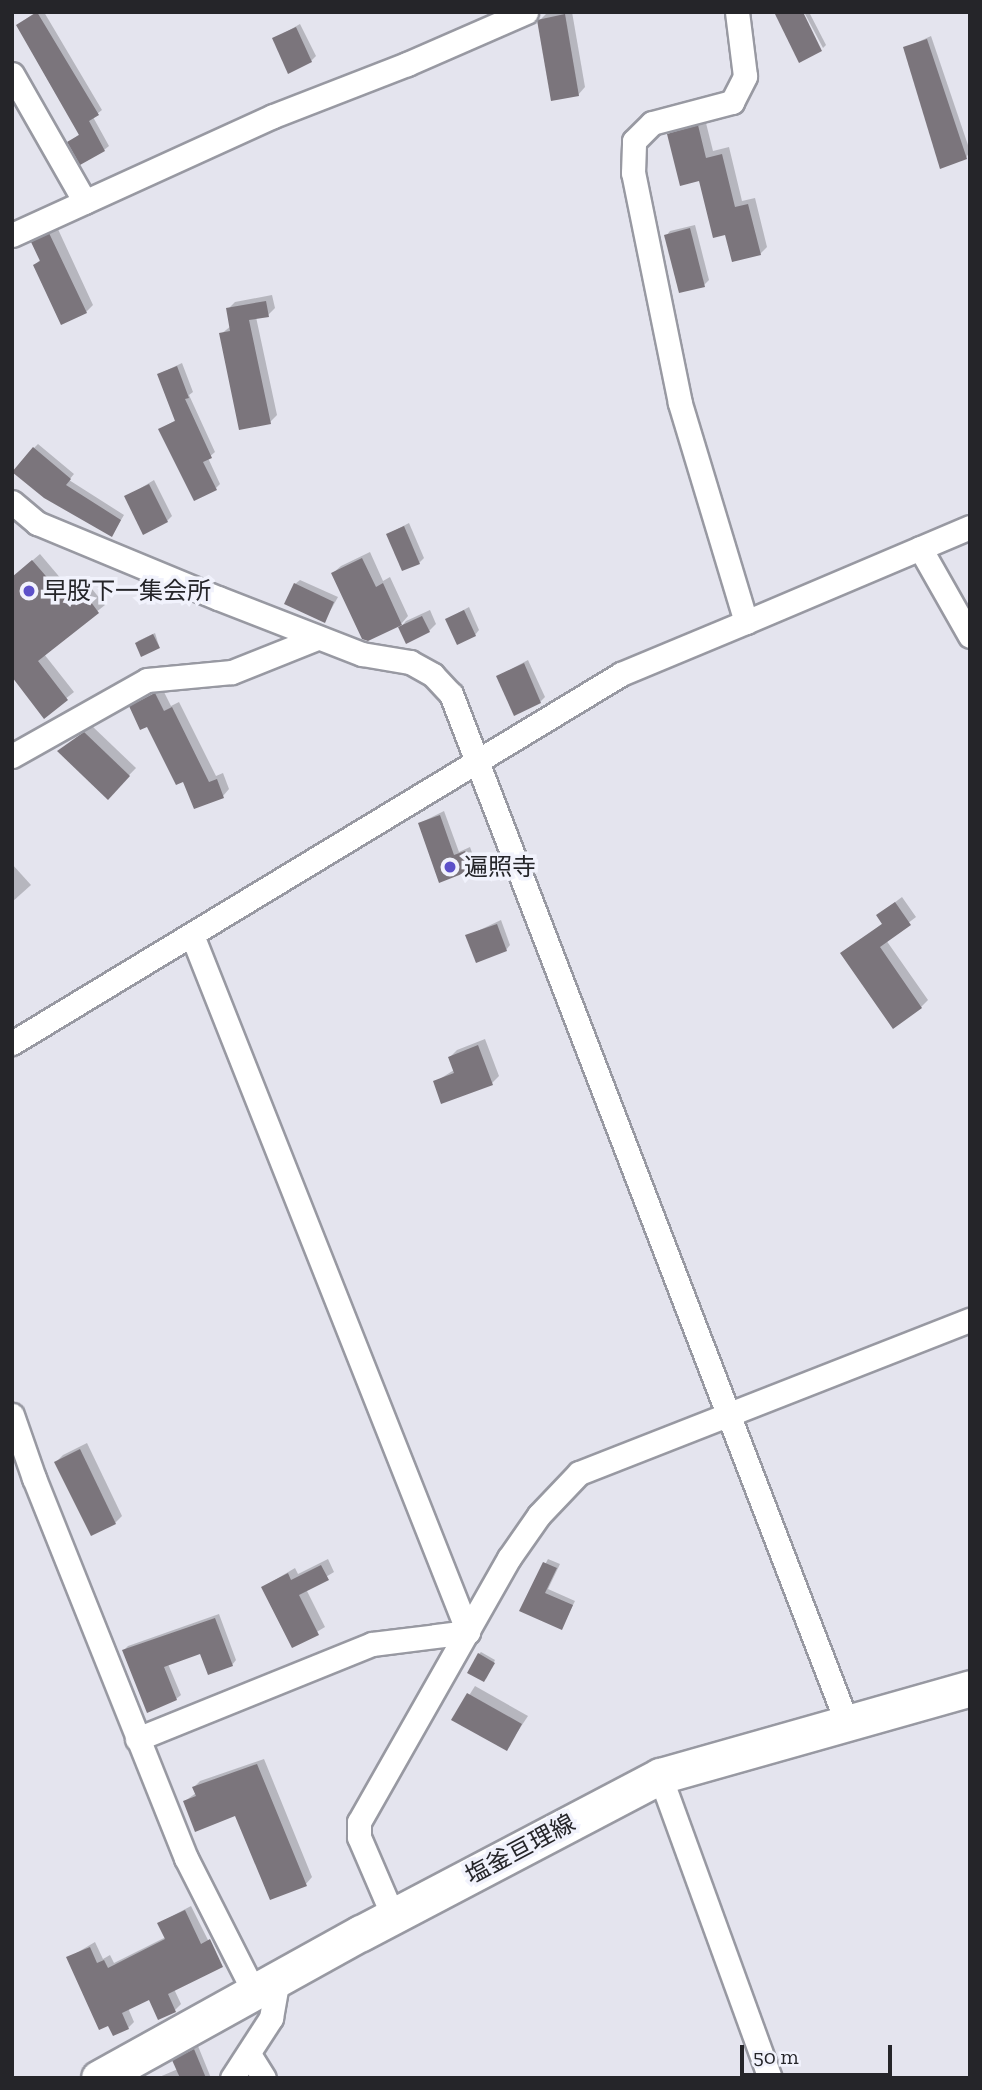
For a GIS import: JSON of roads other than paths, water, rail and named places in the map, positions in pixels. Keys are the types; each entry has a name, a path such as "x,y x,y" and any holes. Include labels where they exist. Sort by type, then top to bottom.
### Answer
{"main road":[{"name":"塩釜亘理線","path":"99,2078 393,1916 660,1776 970,1688"}],"street":[{"path":"12,235 273,116 407,64 526,12"},
{"path":"737,12 745,76 732,102 652,123 634,141 634,173 680,403 746,622"},
{"path":"12,74 85,202"},
{"path":"12,502 37,523 317,638 362,654 410,663 433,675 451,694 847,1723"},
{"path":"12,1043 621,674 970,527"},
{"path":"920,548 970,636"},
{"path":"12,756 147,680 232,672 317,638"},
{"path":"192,935 468,1632"},
{"path":"393,1916 359,1837 359,1822 509,1558 540,1515 579,1473 970,1320"},
{"path":"12,1415 137,1739 186,1858 266,1986 271,2018 232,2078"},
{"path":"137,1739 372,1644 468,1632"},
{"path":"660,1776 769,2078"},
{"path":"248,2054 264,2078"}],"place":[{"name":"早股下一集会所","path":"29,591"},
{"name":"遍照寺","path":"450,867"}]}
